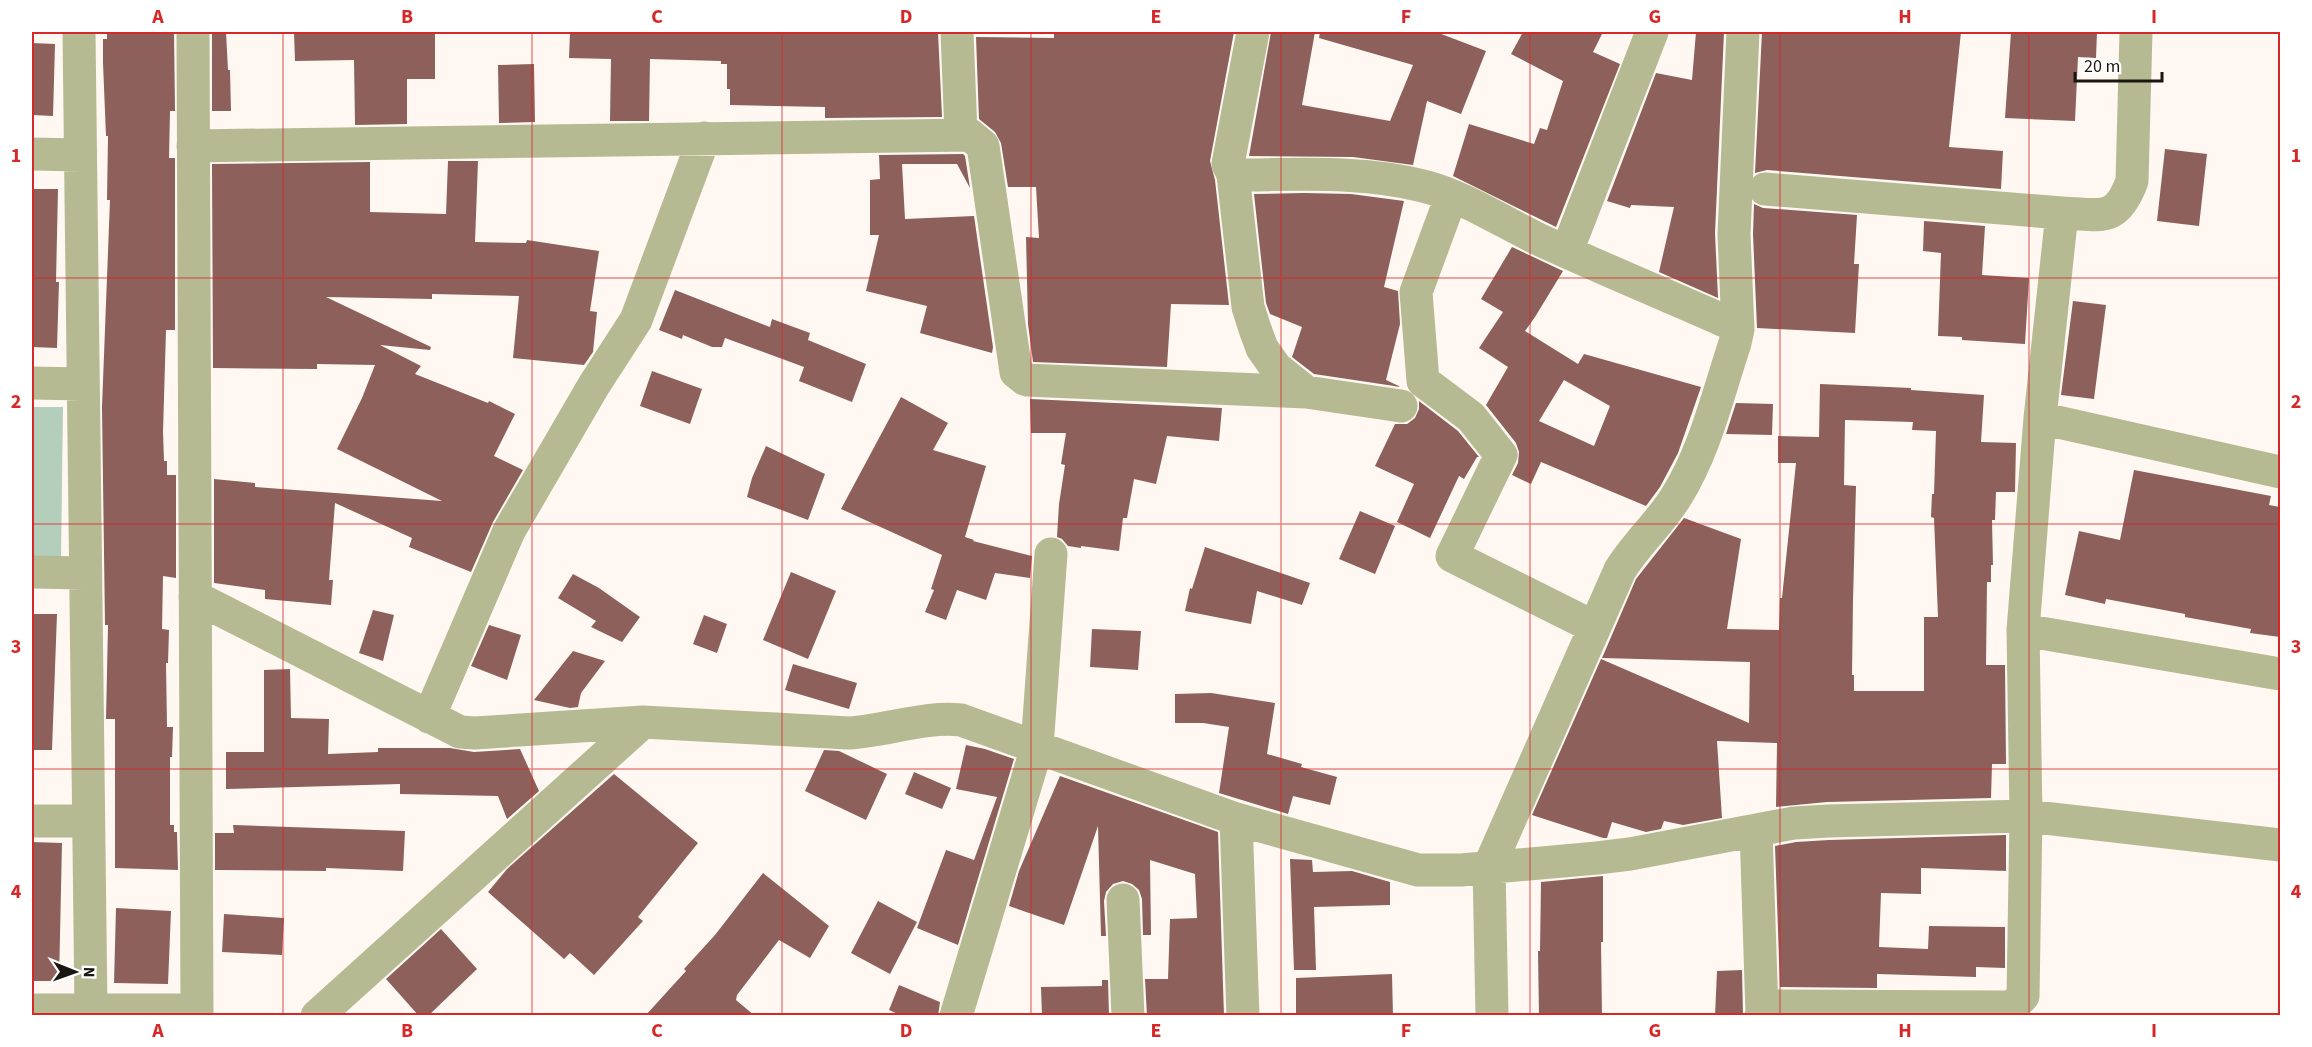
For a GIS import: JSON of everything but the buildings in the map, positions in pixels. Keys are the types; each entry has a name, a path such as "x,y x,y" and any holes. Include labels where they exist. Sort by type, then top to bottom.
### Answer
{"street":[{"path":"79,32 91,1010"},
{"path":"32,1010 197,1013 193,32"},
{"path":"957,32 961,134"},
{"path":"1253,32 1228,164 1233,175 1248,307 1262,348 1276,368 1306,392"},
{"path":"1492,1016 1489,867 1620,570 1628,556 1663,517 1697,458 1735,343 1738,329 1734,234 1743,32"},
{"path":"1765,189 2062,213 2105,214 2116,209 2125,200 2132,181 2136,32"},
{"path":"1568,251 1652,38"},
{"path":"193,146 970,135 983,146 1016,372 1026,380 1306,392 1401,406"},
{"path":"429,717 509,531 594,385 636,320 704,138"},
{"path":"32,154 80,155"},
{"path":"1233,175 1311,175 1381,179 1423,186 1730,323 1738,329"},
{"path":"1452,197 1416,292 1423,381 1471,417 1501,455 1452,556 1594,627"},
{"path":"1762,1015 1769,1007 1779,1006 2002,1007 2018,1003 2023,996 2025,986 2026,816 2023,630 2040,418 2062,213"},
{"path":"32,383 83,384"},
{"path":"2040,418 2280,472"},
{"path":"956,1016 1037,747 1051,554"},
{"path":"32,572 85,573"},
{"path":"195,597 460,732 475,734 643,722 849,733 870,732 947,719 961,720 1236,819 1418,870 1461,870 1630,854 1756,830 1820,821 2026,816 2280,845"},
{"path":"2023,630 2280,674"},
{"path":"317,1016 643,722"},
{"path":"1236,819 1243,1016"},
{"path":"32,820 88,821"},
{"path":"1756,830 1762,1015"},
{"path":"1123,900 1128,1016"}],"green space":[{"path":"32,407 63,407 61,559 32,558"}]}
